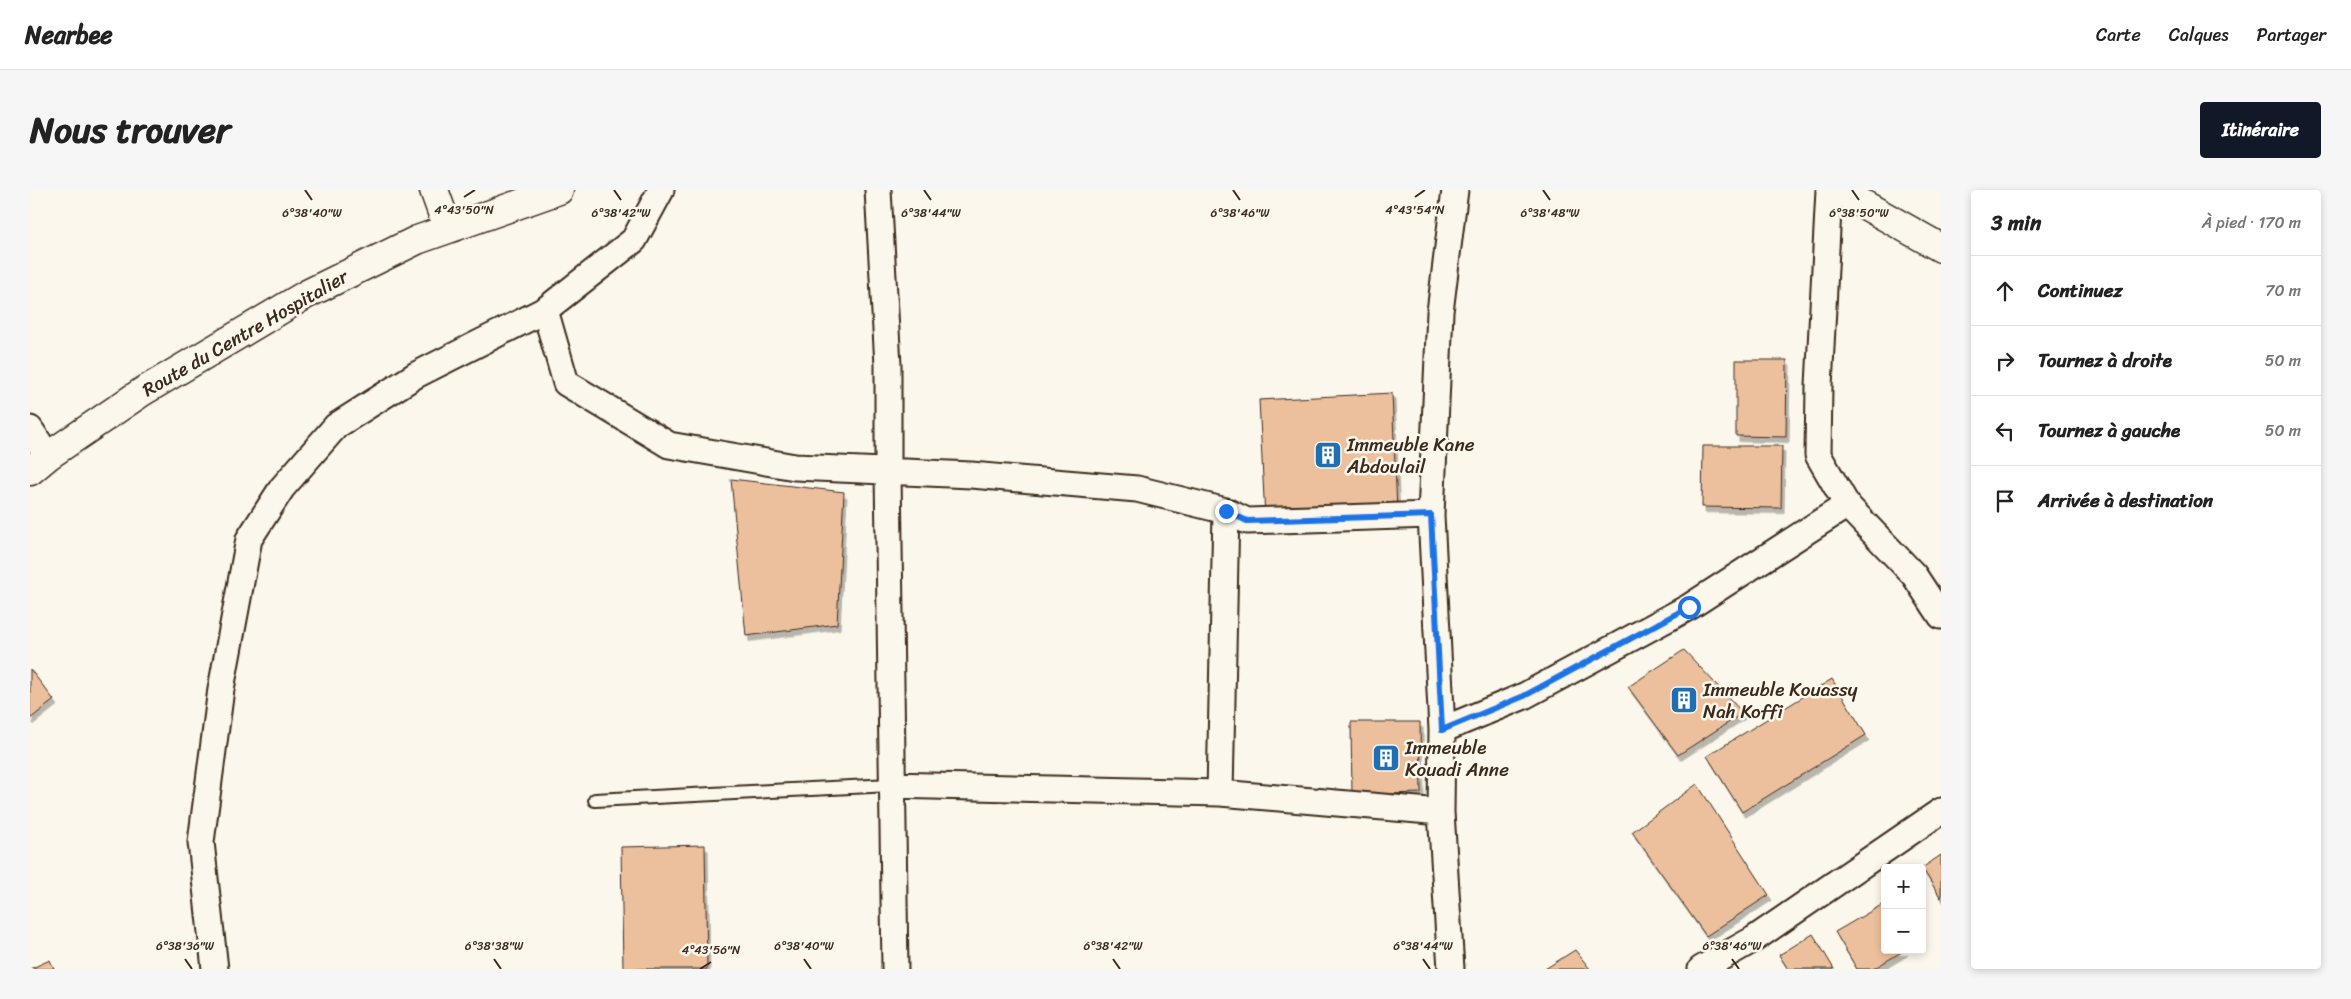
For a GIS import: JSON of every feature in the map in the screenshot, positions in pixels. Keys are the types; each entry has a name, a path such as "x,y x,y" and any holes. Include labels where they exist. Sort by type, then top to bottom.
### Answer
{"street":[{"path":"434,190 448,229"},
{"name":"Route du Centre Hospitalier","path":"39,463 142,392 307,294 417,240 559,190"},
{"path":"215,969 201,842 221,689 249,539 282,488 336,426 416,375 545,310 634,240 661,190"},
{"path":"878,190 888,365 891,785 895,969"},
{"path":"1451,969 1441,812 1442,730 1431,515 1440,312 1455,190"},
{"path":"1829,190 1819,386 1818,454 1847,505 1914,575 1941,616"},
{"path":"1838,190 1941,248"},
{"path":"545,310 566,383 669,445 795,467 971,475 1137,489 1226,511 1247,521 1431,515"},
{"path":"30,429 39,463"},
{"path":"1442,730 1524,696 1689,607 1847,505"},
{"path":"1220,792 1226,511"},
{"path":"891,785 1220,792 1441,812"},
{"path":"1701,969 1754,939 1941,811"}],"lane":[{"path":"595,800 891,785"}],"building":[{"path":"1736,360 1787,360 1786,437 1736,436"},
{"name":"Immeuble Kane Abdoulail","path":"1392,393 1397,511 1265,518 1259,400"},
{"path":"1703,446 1782,446 1781,508 1702,507"},
{"path":"731,479 844,492 837,624 746,636"},
{"name":"Immeuble Kouassy Nah Koffi","path":"1684,650 1743,713 1678,755 1628,687"},
{"path":"30,669 54,700 30,719"},
{"path":"1832,679 1866,735 1742,812 1707,756"},
{"name":"Immeuble Kouadi Anne","path":"1351,722 1420,722 1421,793 1352,795"},
{"path":"1697,784 1769,895 1706,936 1632,832"},
{"path":"705,845 707,969 623,969 621,847"},
{"path":"1941,855 1941,898 1926,874 1926,865"},
{"path":"1881,905 1881,954 1898,954 1873,969 1857,969 1835,932"},
{"path":"1813,934 1834,969 1788,969 1779,955"},
{"path":"1575,950 1590,969 1545,969"},
{"path":"50,960 54,969 30,969"}],"place":[{"name":"Immeuble Kane Abdoulail","path":"1328,455"},
{"name":"Immeuble Kouassy Nah Koffi","path":"1684,700"},
{"name":"Immeuble Kouadi Anne","path":"1386,758"}],"route":[{"path":"1226,511 1247,521 1431,515 1442,730 1524,696 1689,607"}]}
